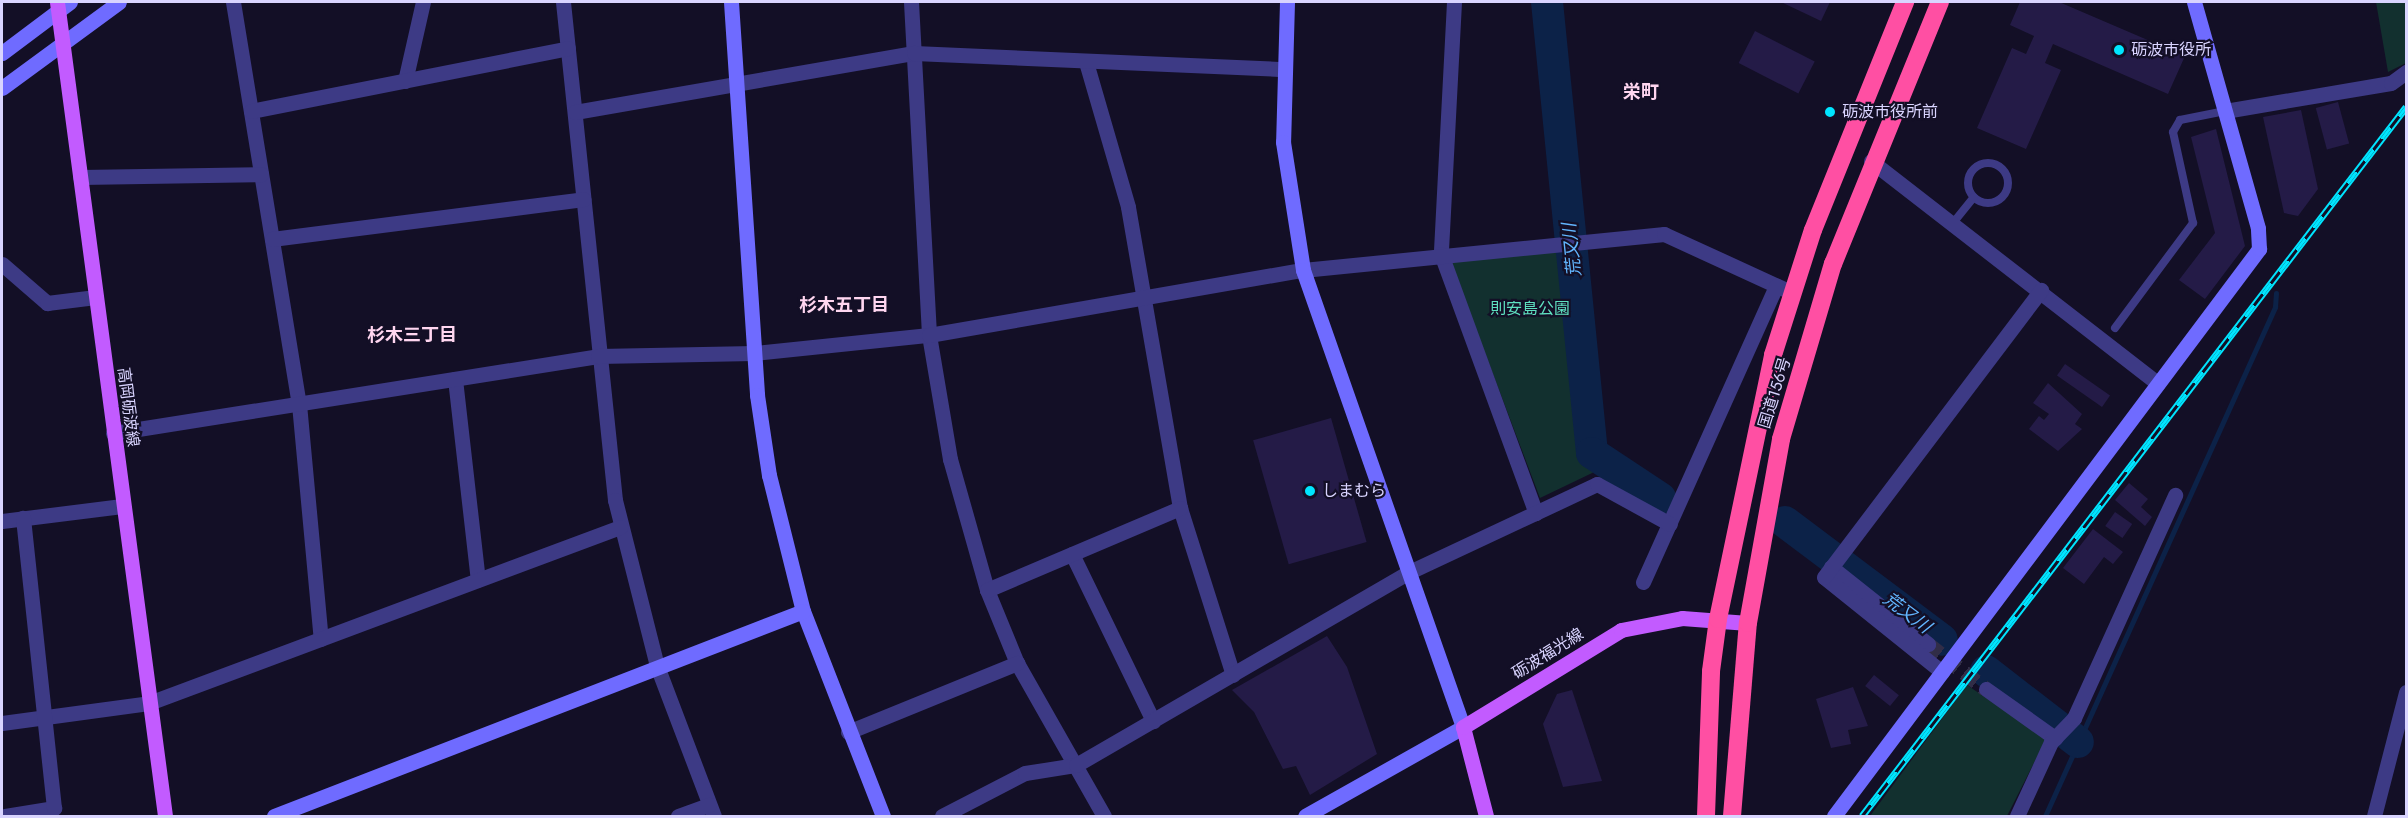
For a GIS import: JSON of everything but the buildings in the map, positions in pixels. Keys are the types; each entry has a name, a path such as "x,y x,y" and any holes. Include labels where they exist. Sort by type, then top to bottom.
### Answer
{"highway":[{"name":"国道156号","path":"1706,813 1719,619 1784,289 1905,2"},
{"name":"国道156号","path":"1732,813 1748,623 1781,439 1871,161 1940,2"}],"main road":[{"name":"高岡砺波線","path":"61,4 61,40 165,816"},
{"name":"砺波福光線","path":"1463,727 1621,630 1645,621 1719,619 1748,623"},
{"path":"1463,727 1486,816"}],"street":[{"path":"2,88 61,40 119,2"},
{"path":"233,2 299,404 321,639"},
{"path":"405,81 423,2"},
{"path":"563,2 598,356 620,527 657,666 711,811 678,816"},
{"path":"731,2 754,353 769,475 803,611 848,732 883,816"},
{"path":"911,2 929,335 950,459 987,590 1017,663 1104,816"},
{"path":"1287,2 1283,142 1303,270 1405,574 1463,727 1305,816"},
{"path":"1454,2 1441,254 1536,513"},
{"path":"1834,816 2259,249 2258,228 2194,2"},
{"path":"2,53 61,4"},
{"path":"251,111 568,48"},
{"path":"575,112 914,53 1284,69"},
{"path":"1086,62 1128,207 1180,508 1233,675"},
{"path":"2225,111 2391,83 2406,72"},
{"path":"1871,161 2041,290 2158,384"},
{"path":"80,177 261,174"},
{"path":"272,239 583,199"},
{"path":"113,433 598,356 754,353 929,335 1303,270 1441,254 1664,234 1784,289 1643,582"},
{"path":"2,264 46,303 96,297"},
{"path":"1942,672 1824,577 2041,290"},
{"path":"455,379 478,580"},
{"path":"942,816 1025,773 1076,765 1405,574 1597,484 1670,524"},
{"path":"2017,816 2055,738 2074,718 2175,495"},
{"path":"2,521 122,506"},
{"path":"987,590 1180,508"},
{"path":"5,816 54,808 47,717 23,518"},
{"path":"2,723 149,703 620,527"},
{"path":"1072,554 1153,721"},
{"path":"1831,567 1928,644"},
{"path":"274,816 803,611"},
{"path":"848,732 1017,663"},
{"path":"1986,689 2055,738"},
{"path":"2374,816 2406,692"}],"lane":[{"path":"2115,328 2193,223 2173,132 2180,120 2225,111"},
{"path":"1975,165 1999,167 2011,177 1998,200 1985,203 1974,197 1968,190 1975,165"},
{"path":"1953,223 1974,197"}],"green space":[{"path":"2376,2 2406,2 2406,63 2388,72"},
{"name":"則安島公園","path":"1582,247 1601,439 1613,463 1540,498 1449,258"},
{"path":"1967,685 2046,739 2007,816 1870,816"}],"waterway":[{"name":"荒又川","path":"1547,2 1592,453 1660,498"},
{"path":"2045,816 2275,307 2276,293"},
{"name":"荒又川","path":"1785,522 1942,640"},
{"name":"荒又川","path":"1986,671 2078,742"}],"tunnel":[{"path":"1928,644 1986,689"}],"railway":[{"path":"1862,816 2406,107"}],"place":[{"name":"砺波市役所","path":"2119,50"},
{"name":"砺波市役所前","path":"1830,112"},
{"name":"しまむら","path":"1310,491"}],"district":[{"name":"栄町","path":"1641,92"},
{"name":"杉木五丁目","path":"844,305"},
{"name":"杉木三丁目","path":"412,335"}]}
